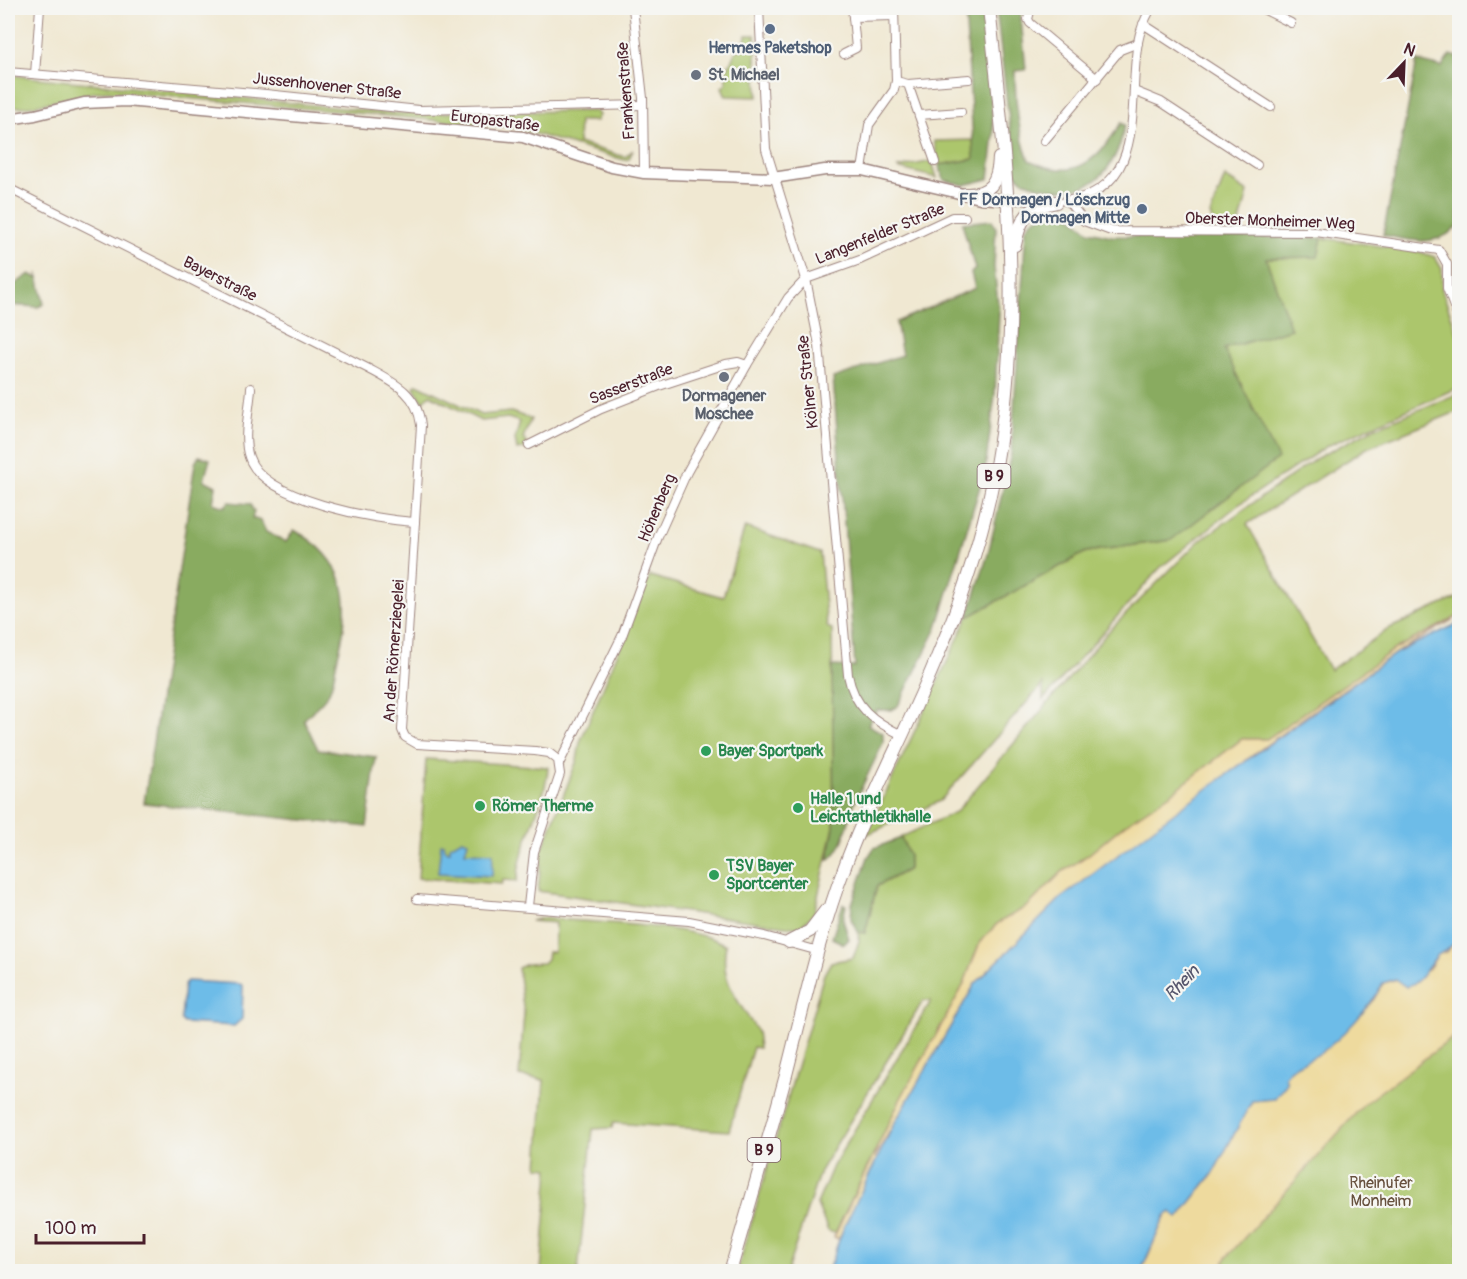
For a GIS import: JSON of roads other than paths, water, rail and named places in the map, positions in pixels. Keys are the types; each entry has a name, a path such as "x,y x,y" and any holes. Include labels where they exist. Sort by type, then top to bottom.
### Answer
{"main road":[{"name":"B 9","path":"730,1272 831,904 871,801 954,614 970,568 991,489 1008,386 1012,261 1010,200 989,8"},
{"name":"Europastraße","path":"8,119 35,116 84,103 126,100 523,137 612,167 644,172 773,177 825,170 862,170 965,194 1010,200"},
{"path":"965,194 983,192 996,181 1002,136"},
{"path":"1012,261 1019,230 1026,215 1040,205 1062,202"},
{"path":"789,942 810,931 831,904"}],"street":[{"path":"35,74 40,8"},
{"name":"Frankenstraße","path":"633,8 644,105 644,172"},
{"name":"Kölner Straße","path":"759,8 764,133 773,177 806,279 824,382 848,675 851,690 863,710 902,735"},
{"path":"844,54 856,48 852,8"},
{"path":"862,170 869,125 894,90 896,81 894,8"},
{"path":"1031,8 1028,19 1030,23 1096,79"},
{"path":"1010,200 1062,202 1103,186 1116,172 1129,147 1138,43 1143,24 1151,8"},
{"path":"1261,8 1291,23"},
{"path":"853,17 894,16"},
{"path":"1143,24 1271,107"},
{"path":"1044,141 1123,47 1138,43"},
{"name":"Jussenhovener Straße","path":"8,72 419,110 502,110 644,105"},
{"path":"896,81 908,84 969,79"},
{"path":"908,84 935,162"},
{"path":"1134,91 1161,102 1257,165"},
{"path":"919,115 961,112"},
{"name":"Bayerstraße","path":"8,188 397,384 414,401"},
{"name":"Oberster Monheimer Weg","path":"1062,202 1084,221 1111,231 1316,232 1439,250 1447,264 1447,288 1460,323"},
{"name":"Langenfelder Straße","path":"806,279 860,260 952,218 965,217"},
{"name":"Höhenberg","path":"560,762 622,636 658,537 687,472 747,365 788,298 806,279"},
{"name":"Sasserstraße","path":"529,445 601,409 660,386 726,364 738,362 747,365"},
{"path":"251,388 247,443 248,455 258,472 286,490 350,514 415,522"},
{"name":"An der Römerziegelei","path":"414,401 421,425 402,721 405,737 417,744 544,752 555,756 560,762"},
{"path":"528,906 534,852 558,786 560,762"},
{"path":"417,899 528,906 689,921 789,942 819,951"}],"water":[{"name":"Rhein","path":"1459,623 1459,944 1452,945 1439,955 1412,984 1406,987 1395,979 1383,983 1364,1012 1346,1031 1329,1047 1297,1065 1285,1076 1287,1083 1274,1099 1252,1101 1212,1175 1178,1218 1171,1212 1165,1216 1141,1271 828,1271 843,1229 894,1124 975,984 1060,899 1176,811 1396,653"},
{"path":"462,839 468,841 465,852 493,853 492,876 438,873 441,844 444,844 445,850 450,851 450,846"},
{"path":"187,981 243,986 242,1019 234,1026 184,1023 181,1020 184,984"}],"place":[{"name":"Hermes Paketshop","path":"770,29"},
{"name":"St. Michael","path":"696,75"},
{"name":"FF Dormagen / Löschzug Dormagen Mitte","path":"1142,209"},
{"name":"Dormagener Moschee","path":"724,377"},
{"name":"Bayer Sportpark","path":"706,751"},
{"name":"Römer Therme","path":"480,806"},
{"name":"Halle 1 und Leichtathletikhalle","path":"798,808"},
{"name":"TSV Bayer Sportcenter","path":"714,875"}],"park label":[{"name":"Rheinufer Monheim","path":"1381,1192"}]}
